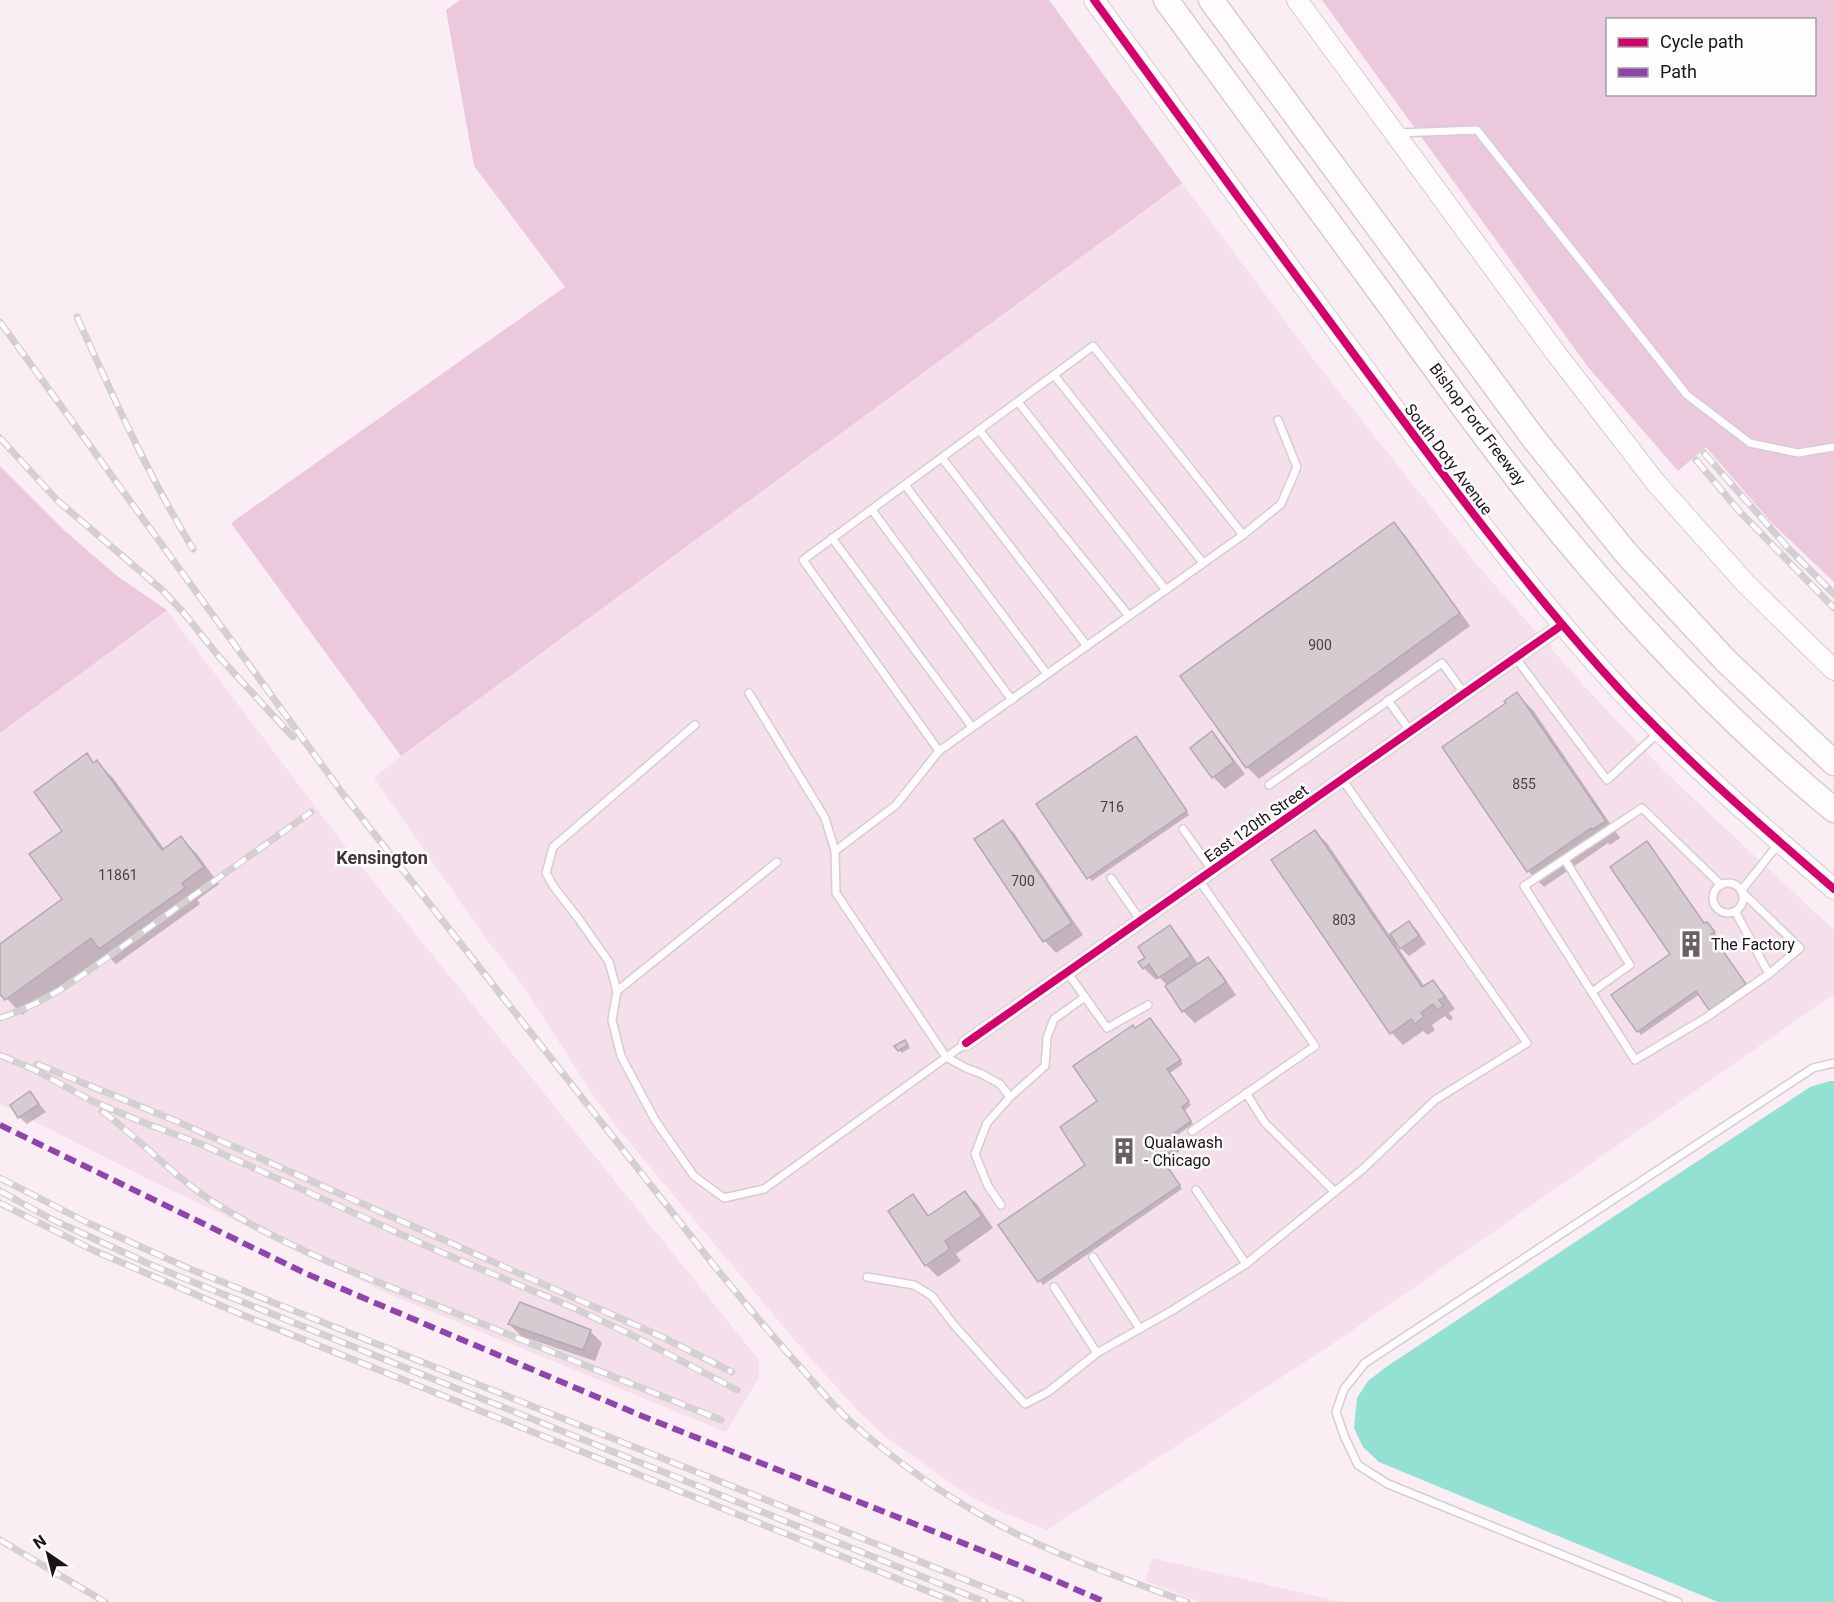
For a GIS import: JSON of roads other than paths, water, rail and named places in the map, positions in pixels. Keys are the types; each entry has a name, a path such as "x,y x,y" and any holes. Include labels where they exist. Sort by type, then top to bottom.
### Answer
{"highway":[{"name":"Bishop Ford Freeway","path":"1166,0 1504,462 1599,578 1653,638 1742,729 1834,810"},
{"path":"1211,0 1534,439 1626,553 1725,660 1834,763"}],"street":[{"name":"South Doty Avenue","path":"1094,0 1459,496 1562,625 1693,764 1834,889"},
{"path":"1297,0 1555,352 1656,483 1747,585 1834,670"},
{"name":"East 120th Street","path":"966,1043 1562,625"}],"lane":[{"path":"1394,133 1477,130 1687,395 1750,443 1798,453 1834,447"},
{"path":"939,752 803,560 1094,346 1243,535"},
{"path":"1054,375 1203,563"},
{"path":"1018,402 1166,590"},
{"path":"835,850 896,805 939,752 1243,535 1281,504 1297,467 1278,420"},
{"path":"979,430 1129,616"},
{"path":"942,458 1087,646"},
{"path":"904,485 1047,674"},
{"path":"872,510 1012,700"},
{"path":"832,538 972,728"},
{"path":"1515,657 1607,780 1660,731"},
{"path":"1269,785 1442,663 1464,693"},
{"path":"749,693 825,818 835,850 836,893 946,1057 1000,1084 1010,1097"},
{"path":"1388,700 1410,731"},
{"path":"695,725 554,847 546,873 609,962 617,991 612,1020 621,1056 655,1120 694,1176 724,1198 764,1189 966,1043"},
{"path":"867,1277 914,1285 932,1296 954,1325 1025,1404 1048,1392 1097,1353 1246,1264 1364,1168 1435,1100 1527,1043 1342,779"},
{"path":"1721,885 1642,808 1524,886 1635,1060 1707,1017 1768,974 1800,948 1741,891 1734,885 1721,885 1714,892 1715,906 1726,913 1735,912 1743,900 1741,891"},
{"path":"1183,829 1212,870"},
{"path":"1741,891 1779,842"},
{"path":"1565,860 1630,965 1592,992"},
{"path":"617,991 777,862"},
{"path":"1111,878 1141,921"},
{"path":"1192,1131 1315,1046 1199,880"},
{"path":"1735,912 1768,974"},
{"path":"1067,972 1107,1028 1148,1005"},
{"path":"1001,1205 988,1186 975,1154 987,1124 1010,1097 1045,1066 1047,1037 1054,1019 1084,997"},
{"path":"1678,1602 1388,1484 1358,1465 1336,1412 1344,1389 1365,1363 1813,1068 1834,1064"},
{"path":"1246,1093 1265,1123 1335,1192"},
{"path":"1196,1190 1246,1264"},
{"path":"1093,1257 1140,1329"},
{"path":"1054,1287 1097,1353"}],"railway":[{"path":"77,317 146,464 193,549"},
{"path":"0,322 343,794 716,1268 832,1403 851,1422 900,1462 979,1514 1063,1555 1187,1602"},
{"path":"0,438 58,501 161,589 220,658 293,737"},
{"path":"1704,453 1790,550 1834,594"},
{"path":"1696,460 1739,511 1834,608"},
{"path":"0,1018 39,1002 73,981 311,812"},
{"path":"0,1055 35,1070 90,1100 203,1145 445,1254 569,1306 630,1334 737,1390"},
{"path":"37,1064 176,1121 660,1336 732,1372"},
{"path":"102,1111 200,1193 241,1219 296,1247 721,1420"},
{"path":"0,1178 86,1222 190,1269 1021,1602"},
{"path":"0,1191 53,1220 156,1267 985,1602"},
{"path":"0,1203 95,1251 245,1316 955,1602"},
{"path":"0,1540 105,1602"}],"place":[{"name":"The Factory","path":"1691,944"},
{"name":"Qualawash - Chicago","path":"1124,1151"}],"district":[{"name":"Kensington","path":"382,858"}]}
